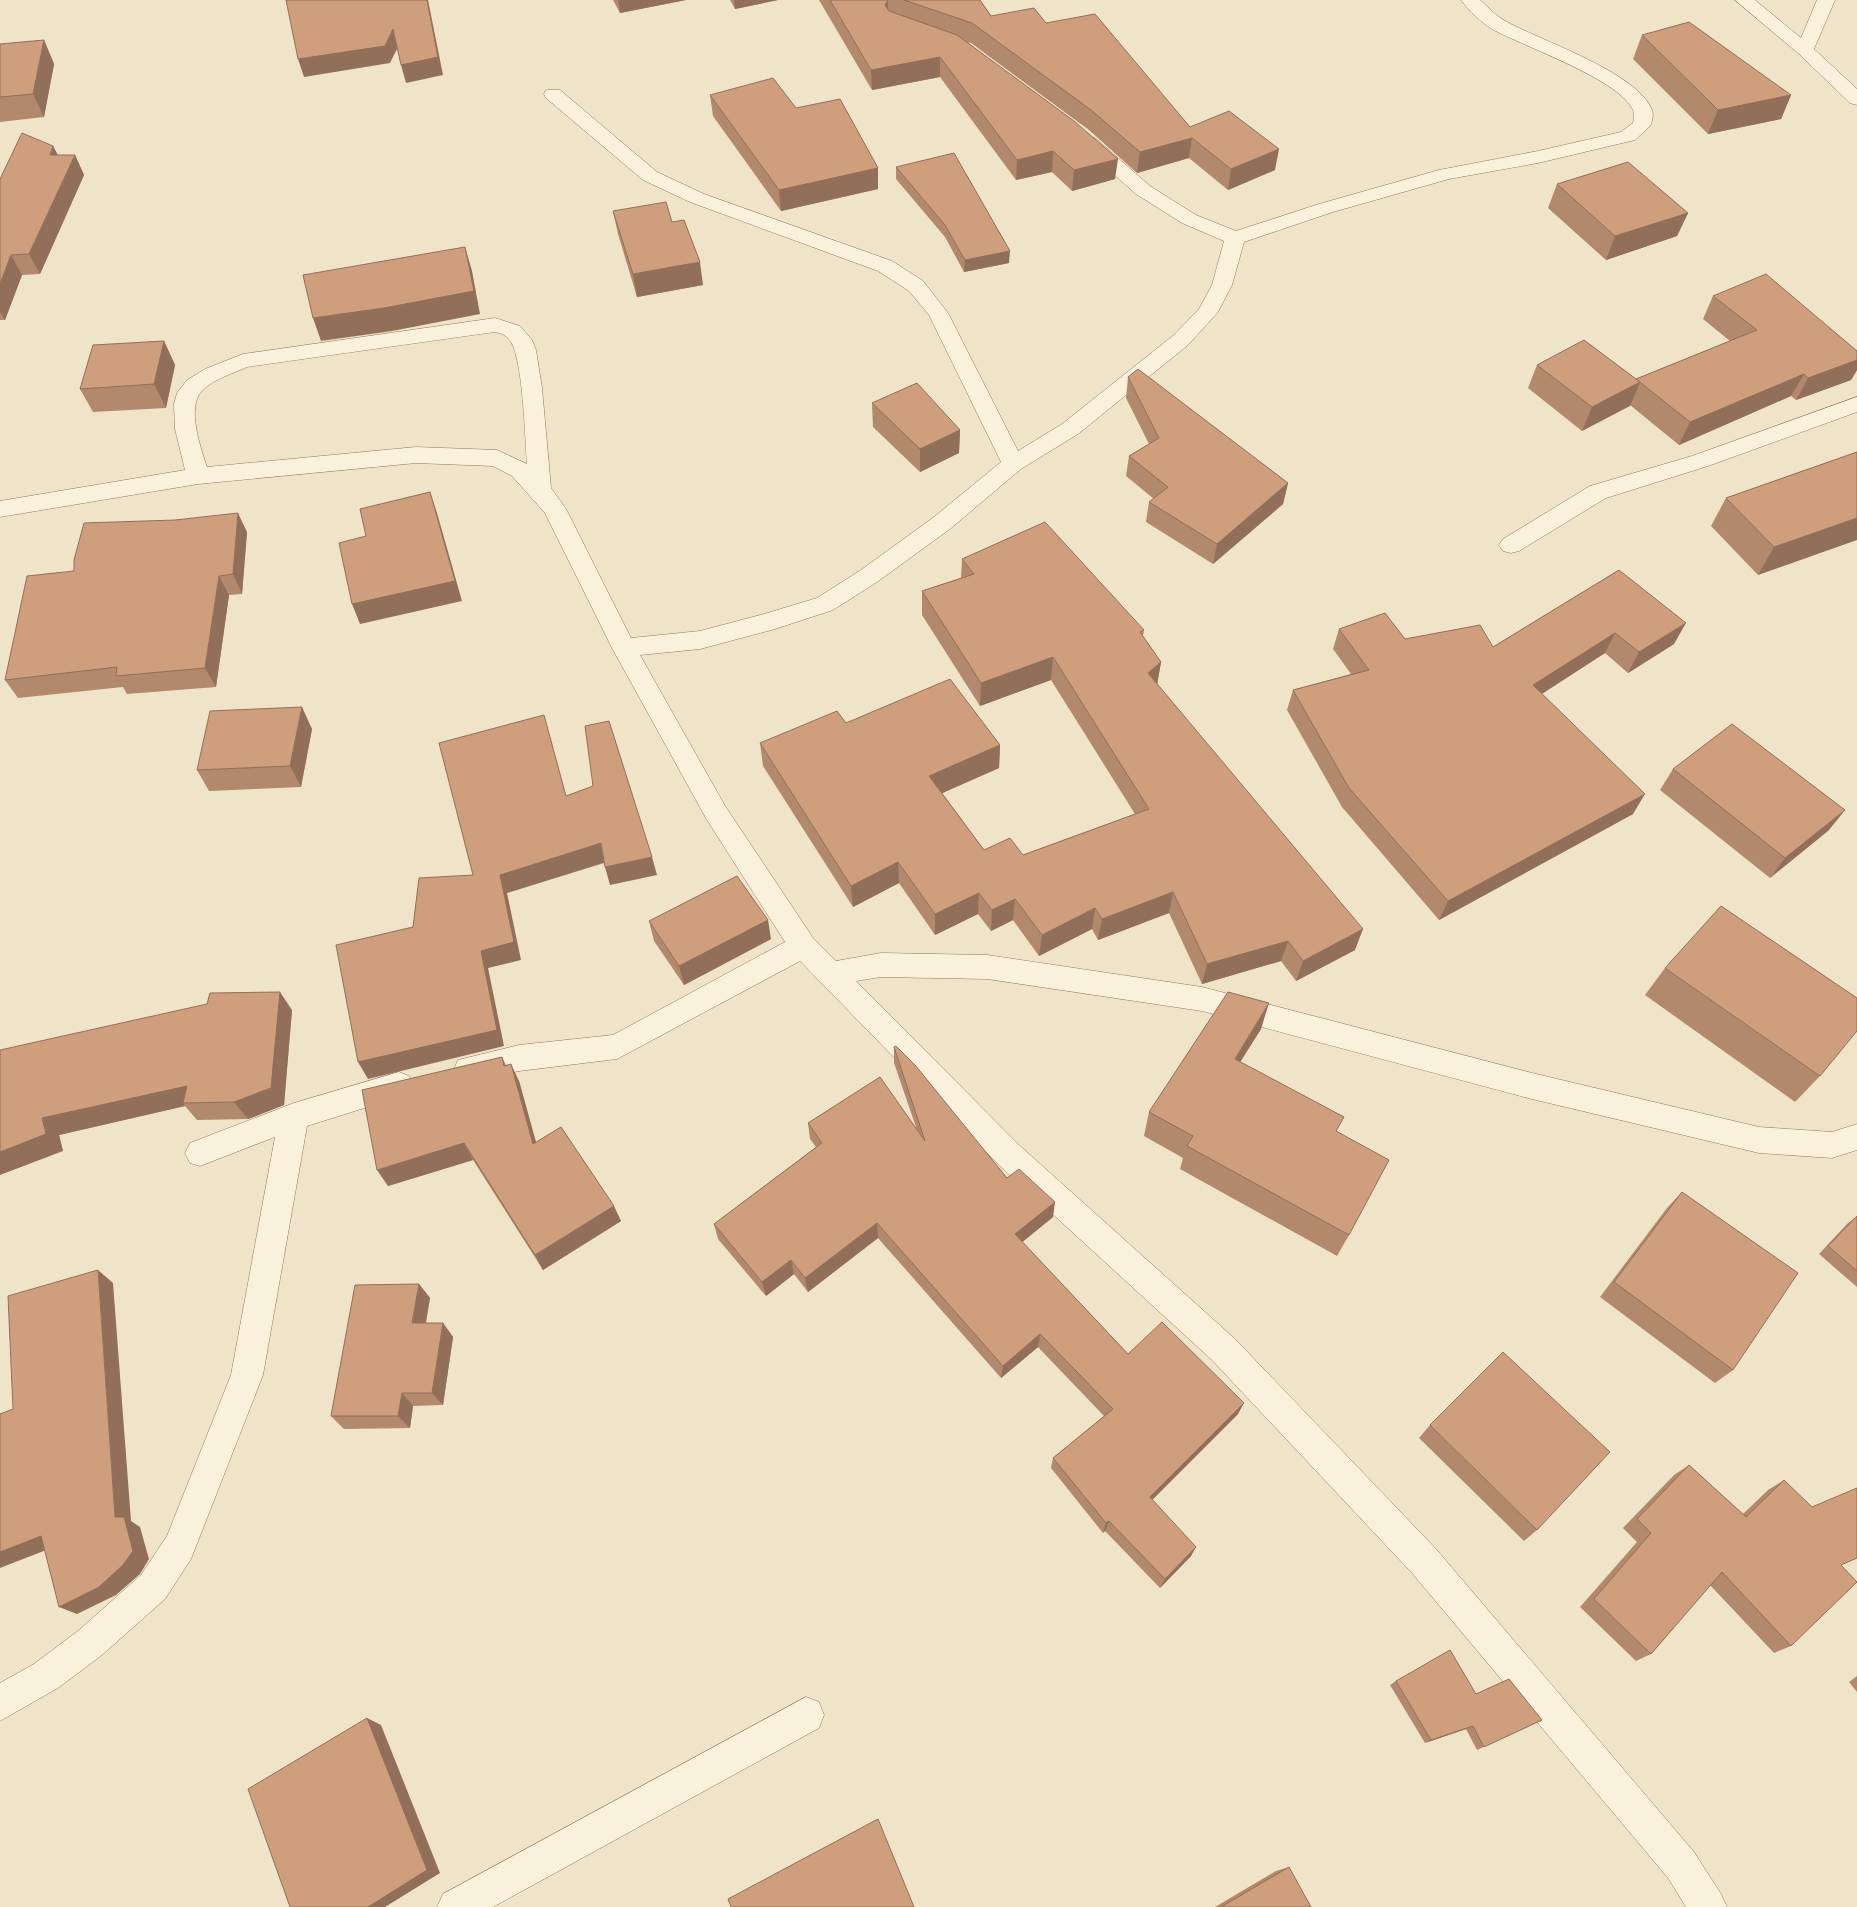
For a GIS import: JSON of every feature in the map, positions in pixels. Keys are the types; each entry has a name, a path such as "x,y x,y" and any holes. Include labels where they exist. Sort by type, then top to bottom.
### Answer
{"street":[{"path":"1074,130 1143,190 1189,219 1235,238 1326,208 1446,174 1628,136 1642,125 1642,109 1636,100 1620,88 1566,57 1498,24 1470,0"},
{"path":"1744,0 1805,50 1857,99"},
{"path":"1805,50 1826,0"},
{"path":"553,94 650,176 697,198 885,266 916,286 938,313 1013,464"},
{"path":"624,648 700,640 766,623 825,604 870,576 942,523 1013,464 1070,429 1181,340 1208,312 1222,285 1235,238"},
{"path":"198,476 182,414 193,386 216,372 243,361 495,325 510,328 522,341 528,368 540,490"},
{"path":"1511,545 1598,492 1700,461 1857,404"},
{"path":"0,509 198,476 416,455 497,458 520,470 540,490 555,509 624,648 716,813 803,946 1009,1155 1223,1349 1410,1547 1681,1865 1708,1907"},
{"path":"200,1153 294,1116 357,1096 519,1058 617,1047 803,946"},
{"path":"830,974 881,965 987,967 1202,1000 1532,1086 1759,1140 1832,1145 1857,1137"},
{"path":"0,1703 46,1676 90,1643 153,1587 179,1547 247,1375 294,1116"},
{"path":"456,1907 806,1715"}],"building":[{"path":"286,0 427,0 438,57 401,65 393,29 385,46 298,59"},
{"path":"830,0 888,0 885,5 889,11 957,35 1074,121 1118,159 1074,170 1053,151 1017,160 940,57 871,70"},
{"path":"904,0 980,0 991,16 1034,8 1046,23 1095,14 1190,127 1229,111 1279,149 1231,169 1192,138 1140,152 1091,110 972,23"},
{"path":"1689,22 1791,95 1718,110 1642,35"},
{"path":"44,40 33,94 0,97 0,44"},
{"path":"773,78 796,108 840,99 878,168 779,190 710,95"},
{"path":"22,133 53,146 50,155 75,155 29,254 11,255 0,284 0,179"},
{"path":"954,153 1010,251 965,260 945,225 896,167"},
{"path":"1628,162 1688,213 1615,236 1557,184"},
{"path":"666,202 672,222 684,220 700,262 633,274 613,211"},
{"path":"465,247 474,291 384,308 313,318 303,275"},
{"path":"1766,274 1857,351 1857,360 1808,378 1804,374 1690,422 1636,379 1757,330 1713,296"},
{"path":"1584,340 1640,382 1592,407 1537,365"},
{"path":"164,341 154,384 80,389 93,345"},
{"path":"1138,369 1288,483 1217,544 1149,502 1168,487 1129,456 1159,438 1128,377"},
{"path":"917,383 960,430 920,449 872,403"},
{"path":"1857,452 1857,518 1774,547 1726,498"},
{"path":"430,492 455,581 352,604 339,543 366,536 360,509"},
{"path":"238,513 233,574 219,576 205,668 116,676 117,667 5,680 27,576 74,571 74,560 84,523 175,520"},
{"path":"1045,522 1144,630 1140,632 1161,662 1148,673 1363,929 1303,961 1288,941 1207,964 1173,892 1102,919 1095,908 1042,935 1015,899 992,910 979,893 935,914 898,862 851,886 760,743 837,711 846,723 950,679 1000,745 929,776 984,850 1010,838 1023,855 1149,809 1053,657 981,683 922,591 974,574 962,559"},
{"path":"1619,570 1686,623 1639,652 1615,633 1533,685 1645,794 1448,901 1349,788 1293,690 1369,670 1339,629 1385,613 1405,639 1480,625 1493,647"},
{"path":"302,707 290,766 197,770 210,711"},
{"path":"544,715 566,796 593,786 585,726 609,721 652,857 605,867 601,843 500,875 514,942 481,951 497,1030 358,1062 336,945 413,927 419,878 473,875 439,743"},
{"path":"1732,724 1845,810 1785,858 1673,769"},
{"path":"737,876 768,920 679,966 649,921"},
{"path":"1721,906 1857,998 1857,1031 1820,1076 1665,968"},
{"path":"280,992 271,1088 234,1102 183,1103 187,1086 42,1118 46,1134 0,1152 0,1050 207,1004 210,993"},
{"path":"1228,992 1269,1003 1235,1059 1344,1117 1336,1131 1389,1160 1349,1235 1187,1146 1193,1136 1149,1112"},
{"path":"896,1046 915,1065 1007,1178 1019,1169 1055,1202 1015,1234 1128,1354 1162,1322 1244,1403 1150,1497 1196,1547 1165,1579 1109,1521 1106,1523 1053,1458 1113,1409 1040,1334 1003,1366 877,1223 805,1278 791,1260 762,1282 714,1224 822,1143 808,1123 880,1077 925,1141 894,1047"},
{"path":"502,1057 504,1066 511,1064 533,1144 561,1127 614,1206 535,1255 464,1143 377,1170 362,1090"},
{"path":"1682,1192 1798,1273 1733,1370 1614,1282"},
{"path":"1857,1216 1857,1271 1828,1246"},
{"path":"98,1270 115,1517 124,1517 133,1551 123,1565 99,1587 59,1607 41,1536 0,1552 0,1414 13,1409 8,1296"},
{"path":"419,1284 412,1323 443,1323 432,1393 402,1393 398,1416 331,1416 355,1285"},
{"path":"1503,1352 1610,1452 1537,1530 1430,1425"},
{"path":"1689,1465 1746,1517 1784,1480 1812,1507 1857,1488 1857,1558 1841,1565 1857,1582 1791,1646 1722,1572 1651,1654 1594,1599 1651,1533 1637,1519"},
{"path":"1450,1650 1476,1694 1509,1679 1542,1720 1484,1747 1473,1726 1431,1740 1396,1681"},
{"path":"367,1718 427,1870 368,1907 290,1907 248,1789"},
{"path":"878,1819 914,1907 731,1907 728,1899"},
{"path":"1289,1867 1311,1907 1221,1907"}]}
